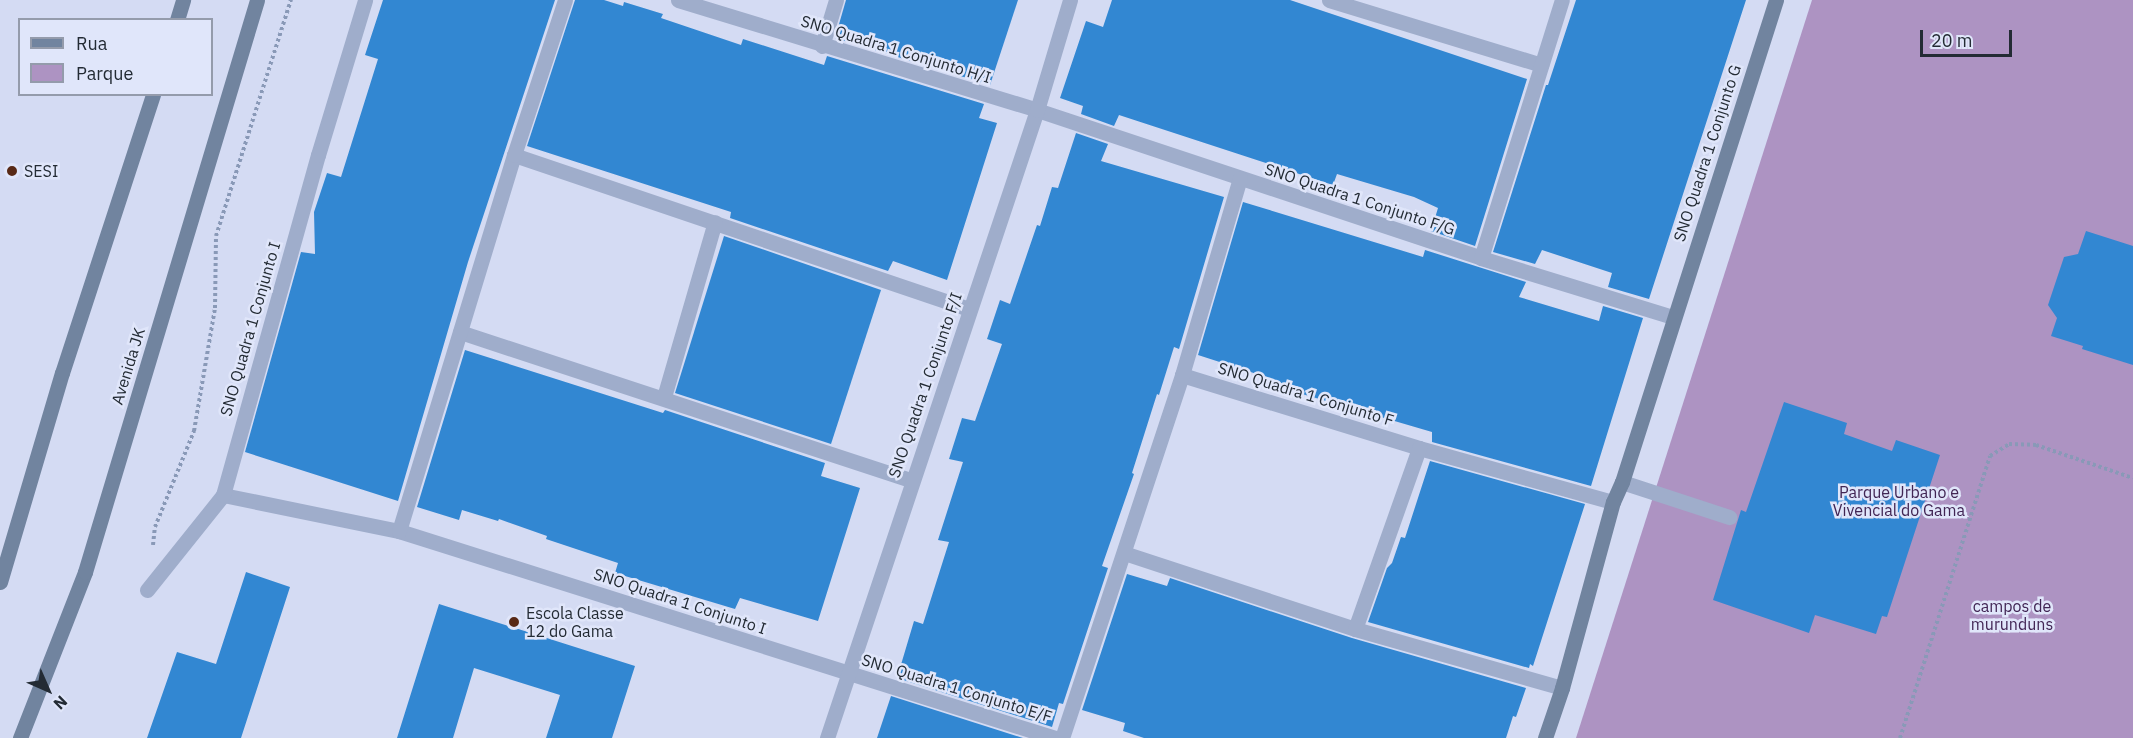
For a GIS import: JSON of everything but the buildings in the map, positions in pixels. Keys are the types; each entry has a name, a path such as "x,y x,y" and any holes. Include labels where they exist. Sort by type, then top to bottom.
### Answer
{"main road":[{"path":"178,18 183,0"},
{"name":"Avenida JK","path":"20,738 85,572 257,0"},
{"name":"SNO Quadra 1 Conjunto G","path":"1673,317 1776,0"},
{"path":"0,582 62,373 152,96"},
{"path":"1545,738 1562,688 1613,502 1622,482 1673,317"}],"street":[{"name":"SNO Quadra 1 Conjunto I","path":"366,0 318,155 223,495 399,531 847,672"},
{"path":"399,531 514,155 565,0"},
{"name":"SNO Quadra 1 Conjunto H/I","path":"678,0 1037,110"},
{"path":"822,46 836,0"},
{"name":"SNO Quadra 1 Conjunto F/I","path":"827,738 847,672 1037,110 1070,0"},
{"path":"1329,0 1353,4 1541,65"},
{"path":"1481,258 1562,0"},
{"name":"SNO Quadra 1 Conjunto F/G","path":"1037,110 1481,258 1673,317"},
{"path":"514,155 969,309"},
{"path":"1062,738 1182,375 1240,178"},
{"path":"664,397 715,222"},
{"path":"460,332 664,397 912,481"},
{"name":"SNO Quadra 1 Conjunto F","path":"1182,375 1419,448 1613,502"},
{"path":"1356,629 1419,448"},
{"path":"1622,482 1729,517"},
{"path":"147,590 223,495"},
{"path":"1124,553 1356,629 1562,688"},
{"name":"SNO Quadra 1 Conjunto E/F","path":"847,672 1055,738"}],"path":[{"path":"153,548 156,527 194,431 215,308 216,236 291,0"},
{"path":"1900,738 1990,456 2010,444 2036,445 2133,478"}],"green space":[{"name":"Parque Urbano e Vivencial do Gama","path":"1812,0 2133,0 2133,738 1576,738"}],"place":[{"name":"SESI","path":"12,171"},
{"name":"Escola Classe 12 do Gama","path":"514,622"}],"park label":[{"name":"campos de murunduns","path":"2012,615"}]}
